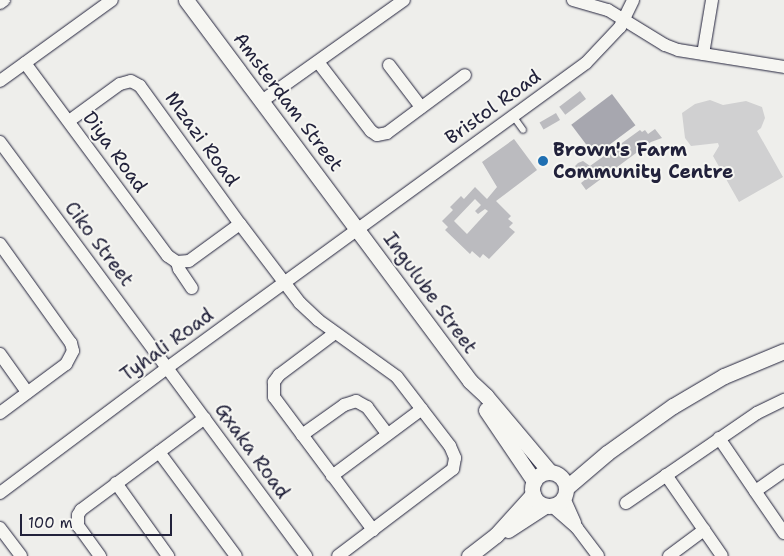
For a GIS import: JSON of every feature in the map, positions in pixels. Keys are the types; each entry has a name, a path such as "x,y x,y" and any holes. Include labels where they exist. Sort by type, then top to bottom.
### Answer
{"street":[{"path":"0,3 4,0"},
{"path":"0,81 112,0"},
{"name":"Amsterdam Street","path":"186,0 357,228"},
{"path":"262,101 404,0"},
{"path":"573,0 608,10 665,45 703,54 784,67"},
{"name":"Bristol Road","path":"357,228 586,63 620,27 632,0"},
{"path":"703,54 712,0"},
{"path":"318,62 371,131 377,135 387,133 464,75"},
{"name":"Diya Road","path":"25,64 168,256 177,262 178,269 192,288"},
{"path":"390,65 421,107"},
{"name":"Mzazi Road","path":"69,121 120,84 131,81 140,86 240,224 307,310 336,333 391,371 450,446 455,458 455,464 446,476 373,530"},
{"name":"Ciko Street","path":"0,142 4,157 167,368"},
{"path":"177,262 189,261 240,224"},
{"name":"Tyhali Road","path":"0,493 357,228"},
{"name":"Ingulube Street","path":"357,228 470,381 486,396 556,491 577,528 598,556"},
{"path":"0,244 73,347 72,357 66,364 0,413"},
{"path":"336,333 284,370 274,382 274,397 373,530 338,556"},
{"path":"469,556 496,535 522,522 556,491 672,406 724,376 784,351"},
{"path":"0,354 28,392"},
{"name":"Gxaka Road","path":"167,368 306,556"},
{"name":"Ingulube Street","path":"470,381 478,398 534,488 537,501 556,491"},
{"path":"626,503 765,408 784,400"},
{"path":"302,435 344,405 356,401 367,407 387,434"},
{"path":"332,476 422,409"},
{"path":"100,556 78,526 78,515 81,510 205,418"},
{"path":"719,438 784,533"},
{"path":"159,452 236,556"},
{"path":"755,491 784,471"},
{"path":"496,535 544,473 556,491"},
{"path":"666,475 722,556"},
{"path":"116,483 168,556"},
{"path":"0,528 21,556"},
{"path":"669,556 704,530"}],"lane":[{"path":"513,116 523,130"}],"shaded area":[{"path":"612,94 635,125 595,156 571,125"},
{"path":"710,100 723,105 746,101 762,107 765,118 761,128 757,131 783,177 739,202 713,156 719,146 718,143 691,146 685,138 682,113 695,104"}],"building":[{"path":"580,91 586,99 565,115 559,107"},
{"path":"556,113 560,120 544,129 540,123"},
{"path":"655,129 662,138 651,142 586,190 581,183 586,179 575,166 578,163 583,161 590,166 640,130 642,132 645,130 648,134"},
{"path":"514,139 537,170 496,201 511,216 508,219 513,223 509,227 515,232 489,259 483,254 480,258 472,251 470,254 445,230 448,227 442,221 453,210 450,207 461,196 464,199 475,187 487,199 497,187 482,162","holes":["475,199 481,205 475,211 478,214 485,209 488,211 467,234 454,221"]}],"place":[{"name":"Brown's Farm Community Centre","path":"543,161"}]}
